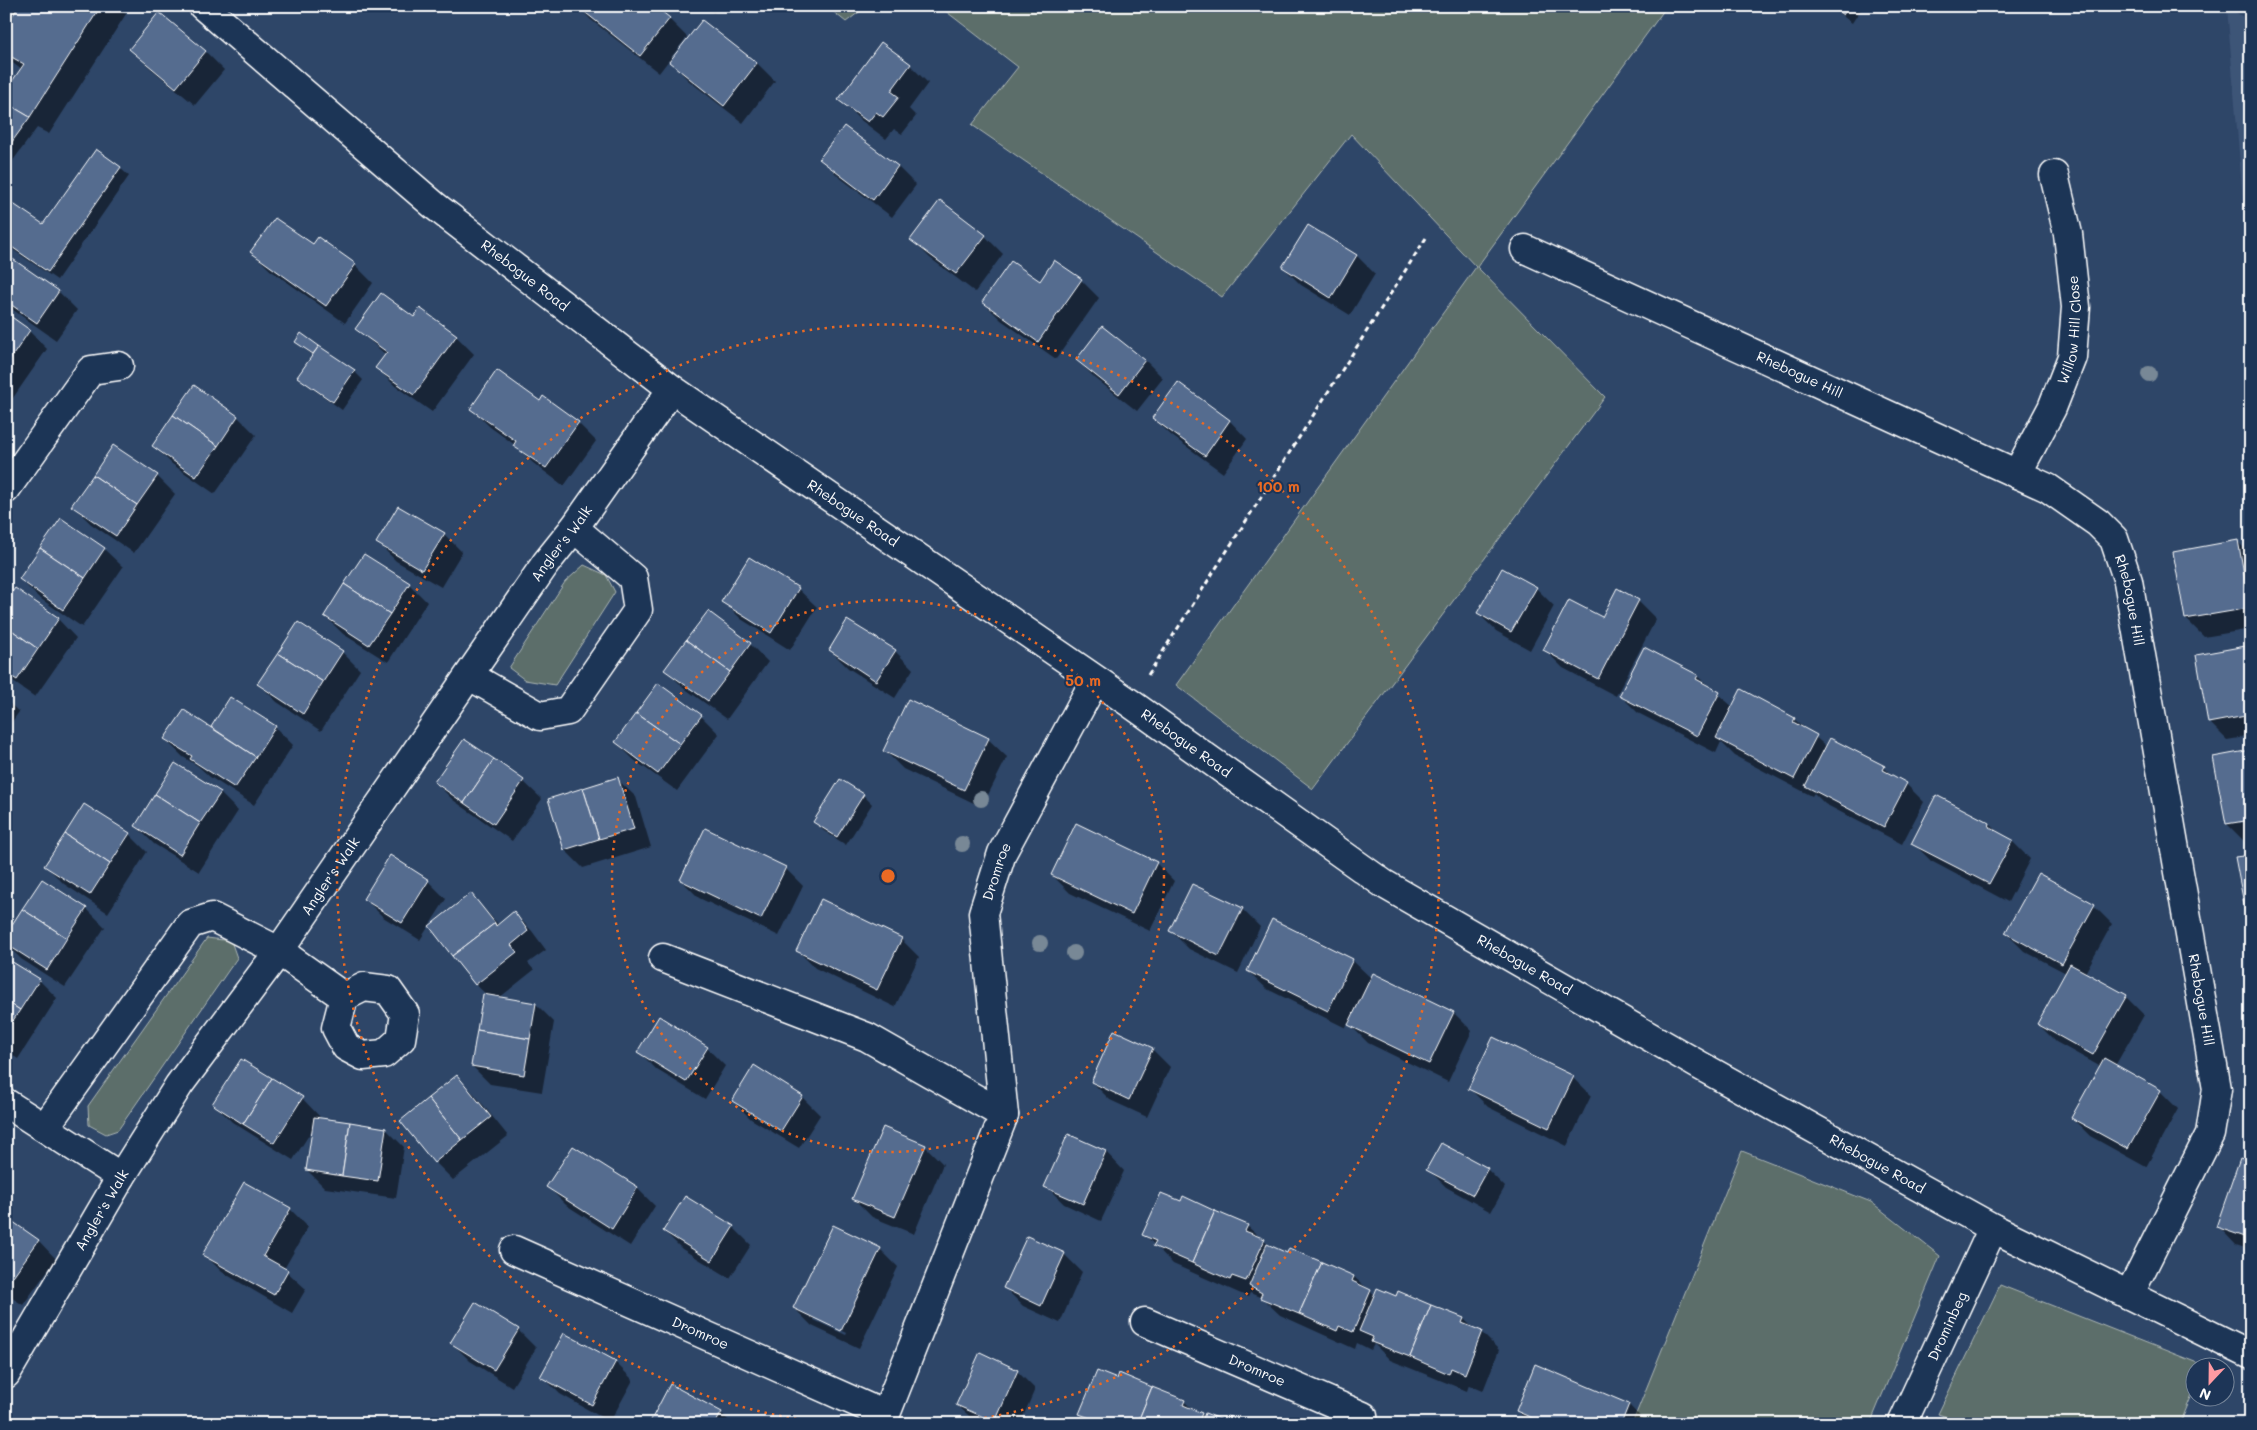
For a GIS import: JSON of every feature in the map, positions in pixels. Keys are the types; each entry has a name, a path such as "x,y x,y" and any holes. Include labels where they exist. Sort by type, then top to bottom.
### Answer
{"street":[{"name":"Rhebogue Road","path":"203,6 435,206 672,389 1130,703 1384,884 1707,1070 1992,1228 2251,1355"},
{"name":"Willow Hill Close","path":"2017,474 2052,408 2072,358 2076,307 2068,234 2054,175"},
{"name":"Rhebogue Hill","path":"1525,249 2048,488 2098,523 2114,539 2128,581 2217,1089 2210,1134 2129,1295"},
{"path":"6,489 91,370 119,366"},
{"name":"Angler's Walk","path":"6,1374 121,1177 179,1085 279,951 546,563 574,528 672,389"},
{"path":"470,676 540,716 568,711 638,610 633,578 574,528"},
{"name":"Dromroe","path":"514,1250 883,1419 1004,1115 983,913 1002,853 1094,680"},
{"path":"45,1128 190,924 212,917 279,951 344,997"},
{"path":"663,958 867,1037 1004,1115"},
{"path":"6,1103 121,1177"},
{"name":"Drominbeg","path":"1902,1424 1992,1228"},
{"name":"Dromroe","path":"1144,1322 1363,1416 1364,1424"}],"path":[{"path":"1130,703 1426,238"}],"shaded area":[{"path":"826,6 867,6 846,22"},
{"path":"939,6 1667,6 1477,267 1605,397 1313,789 1176,685 1476,267 1351,134 1222,297 972,125 1018,67"},
{"path":"2227,7 2251,22 2251,297 2246,238"},
{"path":"584,565 606,575 615,592 555,685 525,680 509,668 565,582"},
{"path":"207,938 231,941 237,958 118,1130 106,1134 89,1125 88,1106"},
{"path":"1742,1151 1871,1202 1940,1256 1870,1424 1632,1424"},
{"path":"2000,1285 2185,1358 2184,1408 2187,1408 2180,1424 1968,1424 1938,1414"}],"building":[{"path":"19,6 101,6 30,117 6,103 6,90 24,64 6,54 6,25"},
{"path":"577,6 655,6 670,18 640,56"},
{"path":"1831,6 1849,6 1843,15"},
{"path":"159,12 206,51 176,88 129,49"},
{"path":"702,20 757,63 724,106 669,62"},
{"path":"881,42 911,64 891,91 899,97 883,117 876,112 868,122 838,100"},
{"path":"13,107 30,117 6,150 6,116"},
{"path":"844,126 898,166 873,200 819,159"},
{"path":"96,149 121,167 48,272 6,243 6,199 43,224"},
{"path":"940,200 986,235 956,274 910,240"},
{"path":"275,218 313,244 318,237 356,264 326,306 250,252"},
{"path":"1308,225 1357,255 1331,298 1282,267"},
{"path":"7,255 59,291 37,323 6,301"},
{"path":"1054,260 1082,279 1038,342 982,302 1011,261 1040,281"},
{"path":"381,293 414,317 420,308 457,335 414,395 375,368 387,352 355,329"},
{"path":"6,313 30,330 9,361 6,360"},
{"path":"1102,326 1145,360 1119,394 1076,360"},
{"path":"301,333 319,346 313,354 295,342"},
{"path":"319,346 355,370 333,402 297,377"},
{"path":"497,370 540,401 543,396 579,422 546,468 513,446 516,441 470,409"},
{"path":"1178,382 1230,420 1205,456 1152,418"},
{"path":"194,385 238,416 218,446 173,415"},
{"path":"173,415 218,446 196,477 152,446"},
{"path":"113,445 158,475 137,505 93,475"},
{"path":"93,475 137,505 116,536 71,506"},
{"path":"398,506 445,533 422,570 376,543"},
{"path":"61,518 105,548 85,578 40,548"},
{"path":"2238,540 2250,608 2185,619 2173,552"},
{"path":"40,548 85,578 63,610 19,579"},
{"path":"364,554 410,583 390,614 344,584"},
{"path":"749,557 799,588 771,633 721,602"},
{"path":"1502,568 1537,587 1511,632 1477,613"},
{"path":"344,584 390,614 369,645 324,616"},
{"path":"15,588 59,618 38,649 6,626 6,600"},
{"path":"1617,588 1639,600 1598,679 1543,650 1569,600 1602,617"},
{"path":"708,611 751,643 730,672 686,640"},
{"path":"847,620 896,650 876,681 829,650"},
{"path":"298,622 343,651 323,682 278,653"},
{"path":"6,626 38,649 17,680 6,673"},
{"path":"686,640 730,672 708,701 664,670"},
{"path":"2251,645 2251,715 2208,723 2196,655"},
{"path":"1644,647 1698,675 1696,679 1720,692 1697,736 1619,696"},
{"path":"278,653 323,682 303,714 257,684"},
{"path":"658,683 702,715 680,744 636,713"},
{"path":"1741,689 1795,718 1793,722 1817,735 1794,779 1716,738"},
{"path":"230,697 276,726 256,757 211,727"},
{"path":"908,699 989,738 964,790 883,751"},
{"path":"184,710 256,757 235,788 190,759 192,756 164,739"},
{"path":"636,713 680,744 658,774 615,742"},
{"path":"1830,738 1885,766 1883,770 1907,783 1884,827 1805,786"},
{"path":"464,739 494,759 464,803 434,782"},
{"path":"2251,750 2251,820 2226,824 2213,757"},
{"path":"494,759 524,780 494,824 464,803"},
{"path":"175,763 221,792 200,823 155,794"},
{"path":"618,777 634,829 599,839 583,788"},
{"path":"840,779 864,794 837,837 813,822"},
{"path":"583,788 599,839 564,850 548,799"},
{"path":"155,794 200,823 180,855 135,826"},
{"path":"1936,795 1990,823 1989,827 2013,840 1989,884 1911,844"},
{"path":"84,804 130,833 110,864 65,834"},
{"path":"1076,823 1157,862 1132,914 1051,875"},
{"path":"705,828 786,867 761,919 680,880"},
{"path":"65,834 110,864 90,895 44,866"},
{"path":"390,855 429,880 402,923 363,899"},
{"path":"2251,855 2251,925 2248,925 2235,857"},
{"path":"2038,873 2095,904 2062,964 2005,933"},
{"path":"42,879 87,908 67,938 22,909"},
{"path":"1192,884 1243,908 1219,956 1169,931"},
{"path":"471,893 495,923 452,956 429,926"},
{"path":"821,899 902,938 877,990 796,951"},
{"path":"22,909 67,938 47,970 6,944 6,934"},
{"path":"514,911 528,931 511,945 517,952 475,985 452,956 495,923 496,926"},
{"path":"1272,919 1353,959 1328,1011 1247,971"},
{"path":"6,958 40,979 20,1010 6,1001"},
{"path":"2070,964 2127,995 2093,1055 2037,1024"},
{"path":"1373,973 1454,1012 1429,1064 1348,1025"},
{"path":"483,994 536,1003 530,1039 477,1030"},
{"path":"6,1001 20,1010 6,1031"},
{"path":"659,1016 708,1047 686,1082 637,1052"},
{"path":"477,1030 530,1039 524,1075 471,1066"},
{"path":"1114,1030 1153,1048 1129,1100 1091,1082"},
{"path":"1493,1037 1574,1076 1549,1128 1468,1089"},
{"path":"2104,1058 2161,1090 2128,1149 2071,1118"},
{"path":"241,1059 272,1078 243,1124 212,1104"},
{"path":"754,1065 803,1096 781,1131 732,1101"},
{"path":"457,1075 491,1117 462,1140 428,1098"},
{"path":"272,1078 303,1097 274,1143 243,1124"},
{"path":"428,1098 462,1140 434,1163 400,1121"},
{"path":"314,1117 350,1122 342,1176 306,1170"},
{"path":"350,1122 386,1128 378,1181 342,1176"},
{"path":"883,1127 926,1145 895,1217 852,1199"},
{"path":"1068,1134 1106,1151 1083,1204 1044,1187"},
{"path":"1441,1143 1488,1168 1473,1195 1426,1170"},
{"path":"573,1146 638,1187 612,1229 546,1187"},
{"path":"2240,1158 2251,1162 2251,1239 2216,1227"},
{"path":"244,1182 291,1208 263,1256 288,1270 274,1295 202,1255"},
{"path":"1161,1193 1181,1201 1183,1196 1215,1211 1192,1263 1153,1246 1156,1241 1142,1235"},
{"path":"685,1196 734,1226 712,1261 663,1231"},
{"path":"1215,1211 1248,1225 1245,1231 1265,1239 1246,1281 1232,1276 1230,1280 1192,1263"},
{"path":"6,1217 39,1240 6,1286"},
{"path":"833,1225 881,1248 841,1331 793,1308"},
{"path":"1027,1236 1065,1253 1041,1306 1003,1288"},
{"path":"1267,1244 1287,1253 1289,1248 1322,1262 1299,1314 1260,1298 1262,1293 1249,1286"},
{"path":"1322,1262 1354,1276 1352,1281 1371,1290 1353,1332 1339,1326 1337,1331 1299,1314"},
{"path":"1377,1288 1396,1296 1398,1291 1431,1305 1410,1357 1371,1342 1373,1337 1359,1331"},
{"path":"475,1302 519,1329 494,1370 450,1343"},
{"path":"1431,1305 1464,1318 1462,1323 1482,1331 1465,1374 1451,1368 1449,1374 1410,1357"},
{"path":"564,1333 616,1361 592,1405 540,1377"},
{"path":"980,1352 1018,1370 995,1422 956,1405"},
{"path":"1535,1364 1629,1404 1621,1424 1546,1424 1516,1411"},
{"path":"1097,1371 1117,1379 1119,1373 1152,1387 1137,1424 1092,1424 1093,1419 1079,1414"},
{"path":"670,1384 722,1412 715,1424 649,1424"},
{"path":"1152,1387 1185,1400 1183,1405 1202,1413 1198,1424 1137,1424"},
{"path":"1205,1413 1225,1421 1227,1416 1248,1424 1201,1424"},
{"path":"91,1417 128,1424 90,1424"}]}
